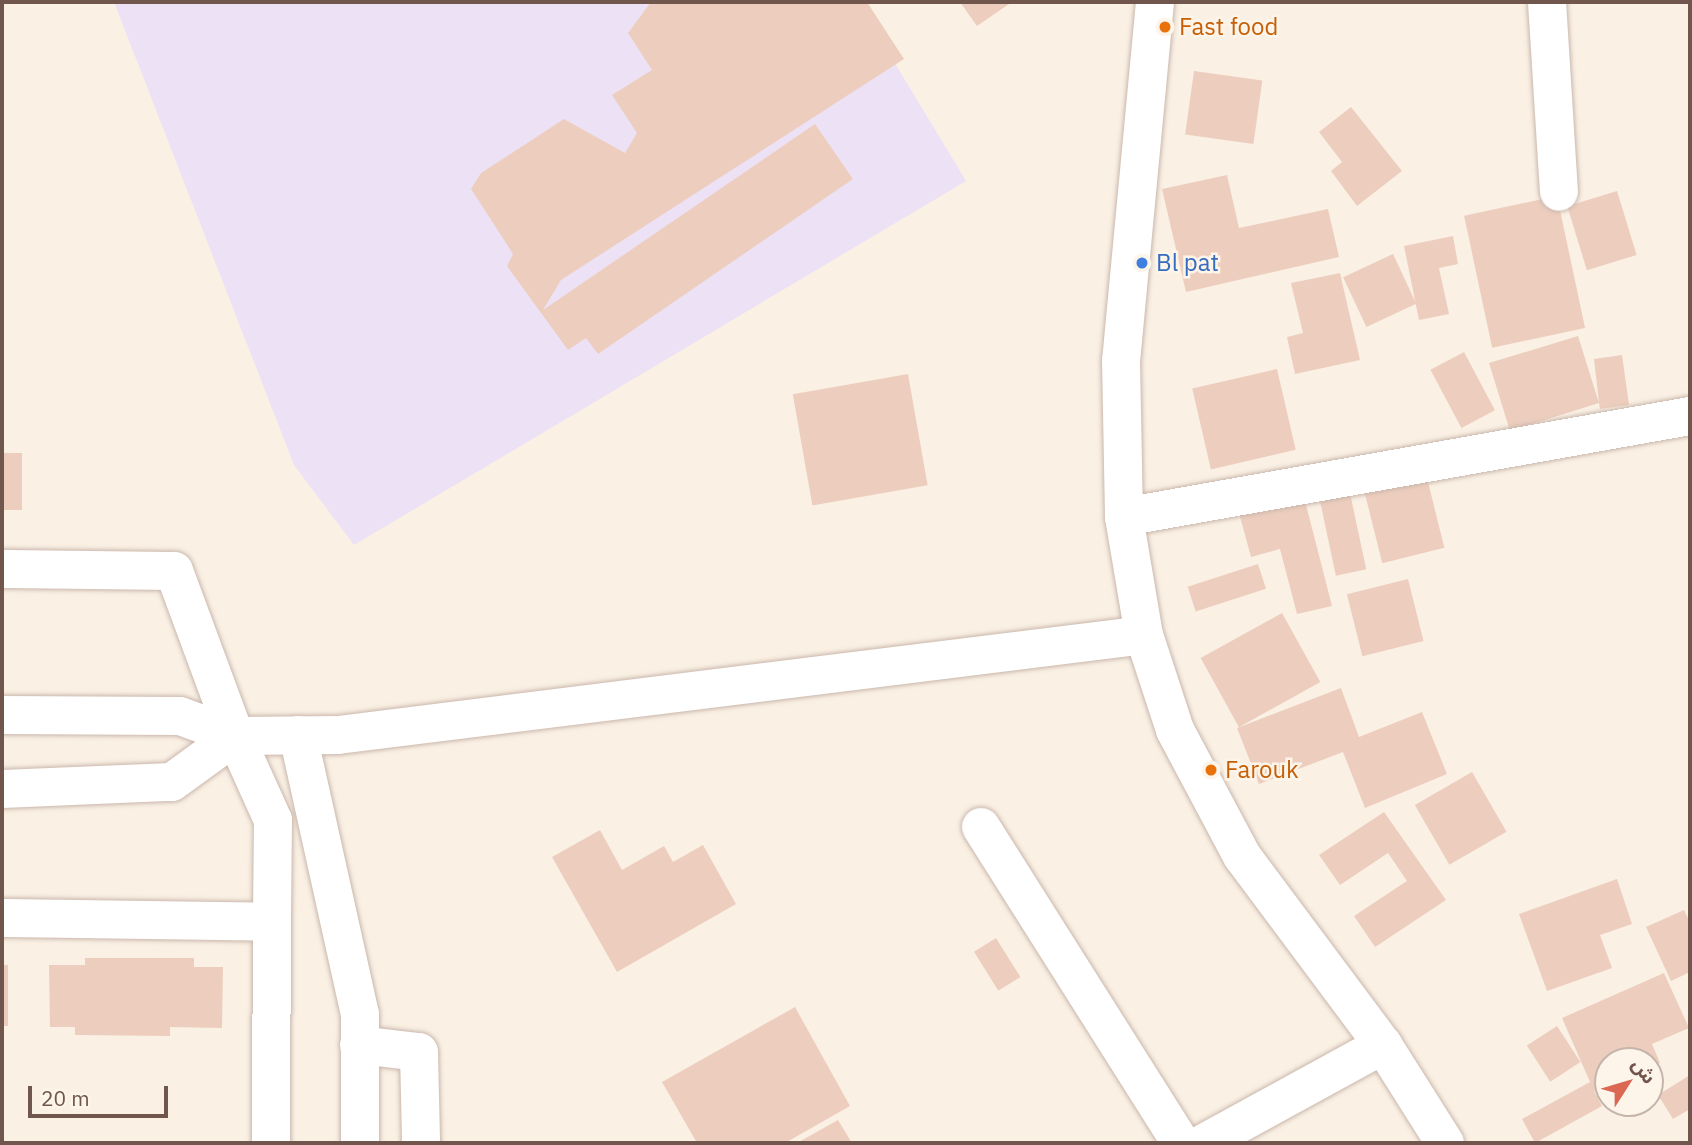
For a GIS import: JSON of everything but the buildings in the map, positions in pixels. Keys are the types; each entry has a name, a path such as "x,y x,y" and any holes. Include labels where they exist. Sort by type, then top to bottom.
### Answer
{"street":[{"path":"1155,2 1121,360 1124,517 1143,635 1175,730 1242,856 1383,1045 1445,1143"},
{"path":"1547,2 1559,192"},
{"path":"1124,517 1690,416"},
{"path":"2,569 174,571 235,736 273,820 271,1143"},
{"path":"2,715 180,716 235,736 338,735 1143,635"},
{"path":"298,735 360,1014 360,1143"},
{"path":"2,789 172,782 235,736"},
{"path":"981,827 1181,1143"},
{"path":"2,918 272,922"},
{"path":"359,1045 419,1052 421,1143"},
{"path":"1204,1143 1383,1045"}],"shaded area":[{"path":"114,2 858,2 966,181 354,545 294,465"}],"place":[{"name":"Fast food","path":"1165,27"},
{"name":"Bl pat","path":"1142,263"},
{"name":"Farouk","path":"1211,770"}]}
